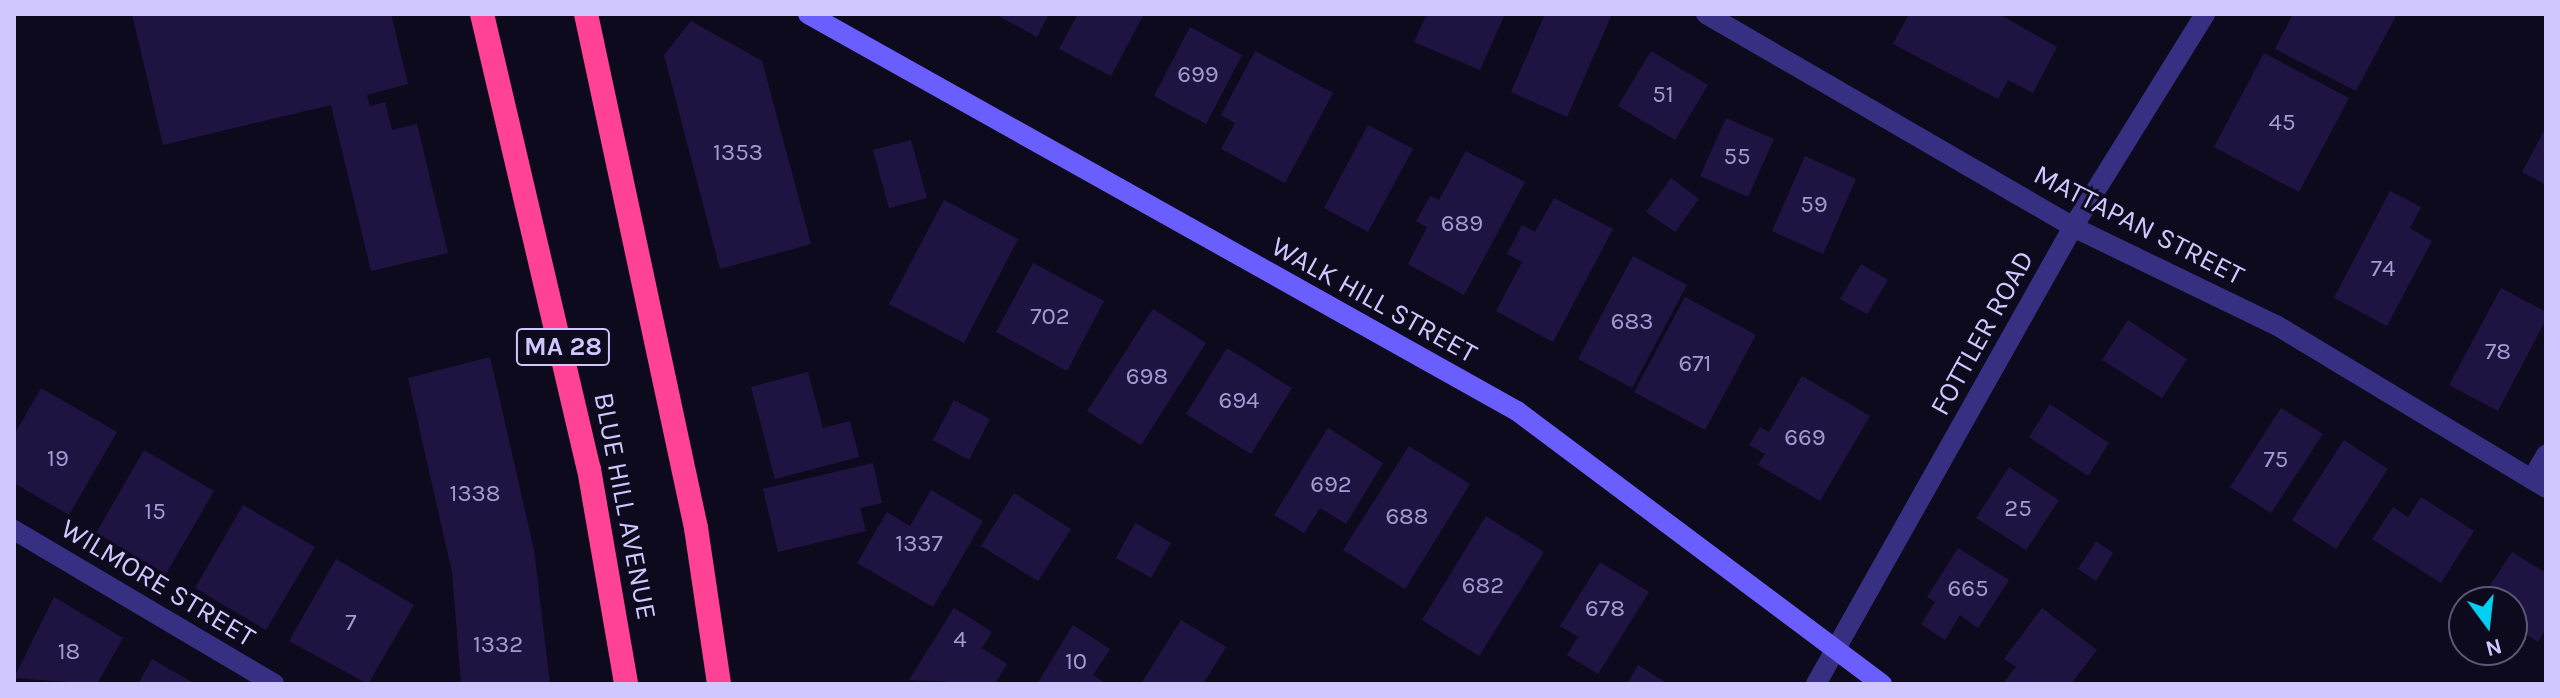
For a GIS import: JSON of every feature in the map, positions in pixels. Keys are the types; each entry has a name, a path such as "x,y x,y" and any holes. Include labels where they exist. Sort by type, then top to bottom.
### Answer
{"highway":[{"name":"BLUE HILL AVENUE","path":"482,14 586,456 626,684"},
{"path":"586,14 693,513 719,684"}],"main road":[{"name":"WALK HILL STREET","path":"808,14 1517,411 1882,684"}],"street":[{"name":"MATTAPAN STREET","path":"1706,14 2073,227 2276,325 2539,483"},
{"name":"FOTTLER ROAD","path":"1816,684 1838,650 2073,227 2205,14"},
{"path":"2539,483 2546,455"},
{"name":"WILMORE STREET","path":"14,530 274,684"}],"building":[{"path":"132,14 391,14 408,84 367,95 370,106 385,102 392,130 417,124 448,253 371,271 331,105 163,145"},
{"path":"995,14 1049,14 1037,37"},
{"path":"1078,14 1144,14 1111,76 1059,49"},
{"path":"1427,14 1505,14 1480,70 1414,42"},
{"path":"1545,14 1612,14 1567,117 1511,92"},
{"path":"1909,14 1999,14 2057,47 2033,93 2008,80 1998,99 1893,44"},
{"path":"2293,14 2397,14 2356,91 2275,49"},
{"path":"691,21 762,61 811,244 720,269 664,55"},
{"path":"1190,27 1242,55 1206,124 1154,96"},
{"path":"1255,51 1333,93 1285,183 1221,149 1235,123 1221,115"},
{"path":"1651,51 1708,85 1675,140 1618,106"},
{"path":"2264,53 2349,98 2299,192 2214,147"},
{"path":"1726,118 1774,139 1748,197 1700,176"},
{"path":"1368,125 1413,149 1368,232 1324,208"},
{"path":"2546,127 2546,185 2522,172"},
{"path":"911,140 927,198 889,208 873,150"},
{"path":"1466,151 1525,182 1464,295 1408,264 1427,227 1416,221 1430,196 1439,200"},
{"path":"1805,156 1856,179 1823,254 1772,231"},
{"path":"1671,178 1699,199 1675,232 1646,212"},
{"path":"2390,191 2421,207 2410,228 2432,241 2387,326 2334,298"},
{"path":"1554,198 1613,229 1553,342 1496,311 1522,262 1507,254 1522,225 1535,232"},
{"path":"944,200 1018,239 964,343 889,304"},
{"path":"1633,256 1687,285 1632,388 1578,359"},
{"path":"1033,263 1104,301 1067,371 996,332"},
{"path":"1861,264 1888,280 1867,314 1840,299"},
{"path":"2501,288 2546,312 2546,319 2498,411 2449,385"},
{"path":"1685,297 1756,335 1705,430 1634,392"},
{"path":"1153,309 1206,343 1141,445 1087,411"},
{"path":"2128,320 2187,359 2162,398 2102,360"},
{"path":"1227,348 1292,388 1251,454 1186,414"},
{"path":"490,357 534,550 550,684 461,684 452,572 408,378"},
{"path":"808,372 823,428 850,421 859,457 775,479 751,387"},
{"path":"1802,376 1870,416 1820,501 1758,465 1765,454 1749,445 1760,427 1769,432"},
{"path":"41,388 117,432 69,515 14,483 14,435"},
{"path":"954,400 990,419 969,460 933,440"},
{"path":"2050,404 2109,443 2088,476 2029,437"},
{"path":"2281,408 2323,434 2271,513 2230,487"},
{"path":"1328,428 1383,463 1346,524 1320,508 1304,533 1274,515"},
{"path":"2344,440 2388,469 2336,549 2292,520"},
{"path":"1409,446 1470,484 1405,589 1343,550"},
{"path":"144,450 214,491 166,574 96,533"},
{"path":"873,463 882,503 860,508 866,531 778,552 763,489"},
{"path":"2009,467 2059,500 2026,550 1976,518"},
{"path":"931,490 983,521 933,607 857,563 887,512 910,526"},
{"path":"1014,493 1071,529 1038,581 981,546"},
{"path":"2421,497 2474,531 2441,583 2372,539 2393,507 2408,517"},
{"path":"243,505 315,547 266,630 195,588"},
{"path":"1486,516 1544,552 1479,656 1422,620"},
{"path":"1135,523 1171,543 1151,578 1116,558"},
{"path":"2096,541 2113,553 2096,581 2078,569"},
{"path":"1958,548 2009,580 1978,628 1960,615 1945,640 1921,624 1935,602 1927,597"},
{"path":"2512,552 2546,573 2546,629 2538,642 2528,636 2528,586 2490,586"},
{"path":"336,559 414,605 368,684 289,641"},
{"path":"1600,562 1649,592 1598,674 1567,655 1578,637 1560,626"},
{"path":"54,597 123,638 97,684 14,678"},
{"path":"954,608 992,632 982,648 1007,664 995,684 909,680"},
{"path":"2042,608 2097,650 2071,684 2003,684 2016,667 2004,659"},
{"path":"1181,620 1226,647 1203,684 1141,684"},
{"path":"1073,625 1110,649 1093,675 1107,684 1037,684"},
{"path":"152,659 195,684 138,684"},
{"path":"1638,665 1668,684 1627,684"}]}
